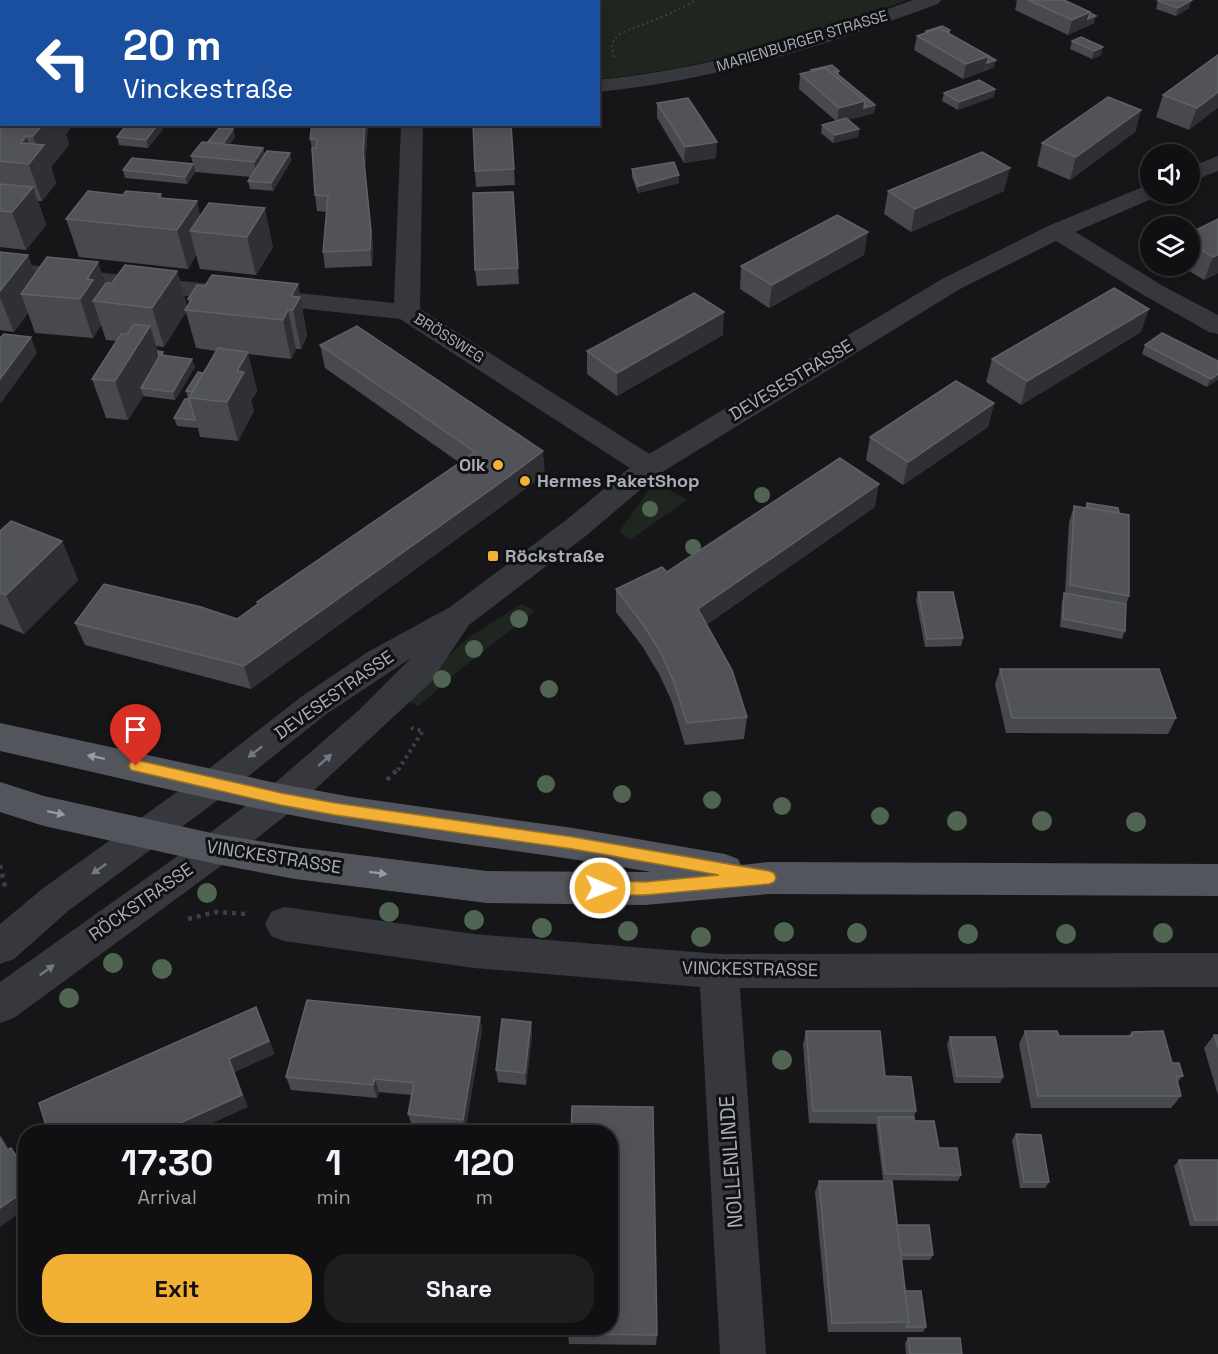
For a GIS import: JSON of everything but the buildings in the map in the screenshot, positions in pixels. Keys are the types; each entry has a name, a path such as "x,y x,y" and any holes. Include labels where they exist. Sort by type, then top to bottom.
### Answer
{"main road":[{"name":"VINCKESTRASSE","path":"0,737 281,799 352,812 573,843 769,878"},
{"name":"VINCKESTRASSE","path":"0,797 45,811 216,849 295,863 487,887 645,889 769,878 1218,880"}],"street":[{"name":"MARIENBURGER STRASSE","path":"600,86 745,62 854,29 931,0"},
{"name":"BRÖSSWEG","path":"412,126 407,312 649,467"},
{"path":"1200,171 1218,163"},
{"name":"DEVESESTRASSE","path":"214,784 322,699 378,662 460,615 576,528 649,467 951,284 1057,231 1140,195"},
{"path":"1057,231 1154,291 1218,326"},
{"path":"0,269 407,312"},
{"name":"DEVESESTRASSE","path":"281,799 418,674 460,615"},
{"path":"0,947 55,900 214,784"},
{"name":"RÖCKSTRASSE","path":"0,1005 216,849 281,799"},
{"name":"VINCKESTRASSE","path":"284,924 474,951 719,971 1218,970"},
{"name":"NOLLENLINDE","path":"719,971 743,1354"}],"path":[{"path":"625,83 610,49 615,37 625,29 664,17 697,0"}],"shaded area":[{"path":"600,0 907,0 832,27 755,50 717,60 600,79"},
{"path":"655,481 687,500 630,540 619,532"},
{"path":"522,604 535,611 457,672 419,706 408,702 434,668 472,635"}],"place":[{"name":"Olk","path":"498,465"},
{"name":"Hermes PaketShop","path":"525,481"},
{"name":"Röckstraße","path":"493,556"}],"route":[{"path":"136,766 335,809 573,843 769,878 645,889 600,888"}]}
